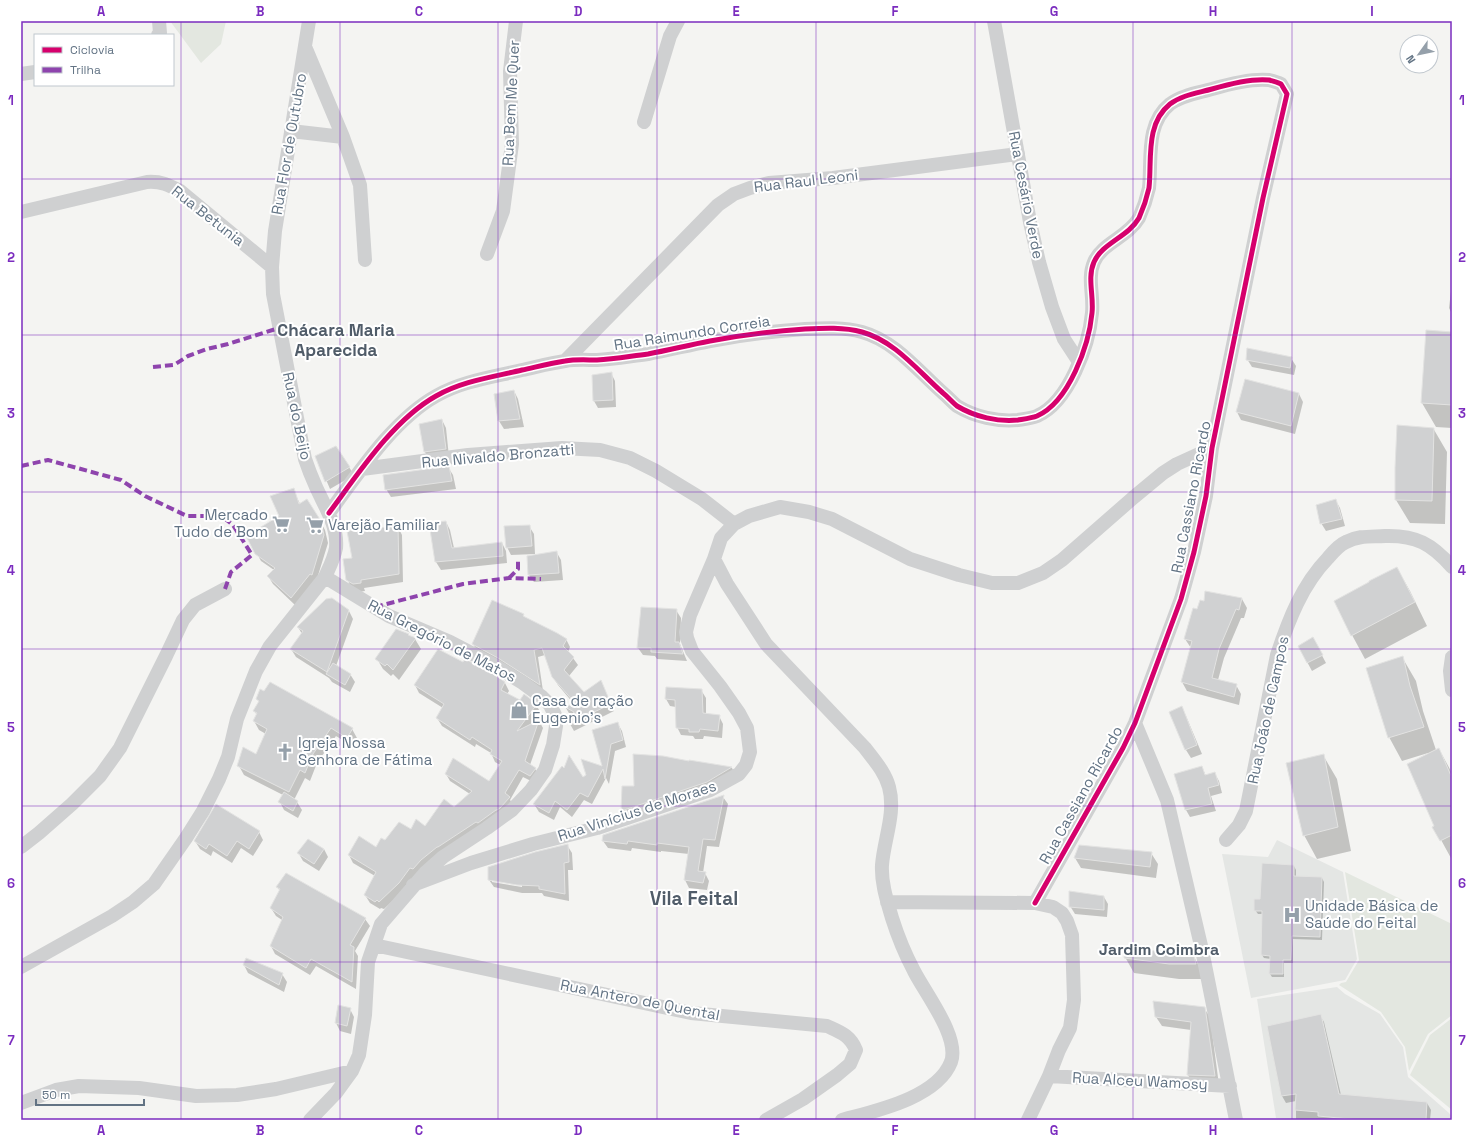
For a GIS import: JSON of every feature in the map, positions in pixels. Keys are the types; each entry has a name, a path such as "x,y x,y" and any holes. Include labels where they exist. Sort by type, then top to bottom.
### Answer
{"street":[{"path":"159,21 159,34"},
{"name":"Rua Flor de Outubro","path":"272,267 274,231 306,49 309,21"},
{"name":"Rua Bem Me Quer","path":"487,254 503,211 512,144 510,71 516,21"},
{"path":"644,122 670,36 678,21"},
{"name":"Rua Cesário Verde","path":"994,21 1034,244 1052,307 1064,339 1079,362"},
{"path":"306,49 343,137 360,185 365,260"},
{"path":"21,74 34,72"},
{"name":"Rua Raimundo Correia","path":"329,513 393,431 411,414 434,397 454,387 566,360 597,360 630,356 764,332 832,328 864,332 893,347 958,406 984,418 1008,421 1023,420 1038,416 1052,405 1067,388 1079,362 1090,328 1093,308 1091,286 1092,266 1099,254 1115,240 1130,230 1140,216 1148,191 1150,145 1156,126 1163,112 1170,104 1186,96 1225,85 1268,80 1281,84 1287,94 1282,115"},
{"name":"Rua Cassiano Ricardo","path":"1035,903 1123,748 1135,723 1181,599 1194,552 1206,496 1212,448 1263,198 1282,115"},
{"path":"291,131 343,137"},
{"name":"Rua Raul Leoni","path":"566,360 718,205 734,194 769,183 833,178 1018,154"},
{"name":"Rua Betunia","path":"21,212 157,181 167,184 180,191 272,267"},
{"name":"Rua do Beijo","path":"272,267 273,294 305,458 310,474 329,513 334,528 336,544 331,564 325,577"},
{"name":"Rua Nivaldo Bronzatti","path":"362,469 468,455 562,448 600,450 630,458 656,471 702,499 734,524"},
{"name":"Rua Vinícius de Moraes","path":"413,885 471,863 533,844 597,828 710,790 739,774 746,765 750,752 747,728 739,713 692,650 686,638 690,615 714,559 721,538 734,524 749,516 780,507 809,512 832,519 910,559 959,575 992,583 1018,583 1043,573 1062,560 1134,496 1163,473 1177,464 1212,448"},
{"name":"Rua João de Campos","path":"1226,840 1239,825 1246,811 1277,655 1284,633 1300,596 1320,566 1336,549 1352,539 1359,537 1399,536 1428,545 1439,552 1452,567"},
{"path":"714,559 727,584 766,644 865,748 879,766 889,785 892,799 889,828 882,864 883,885 887,902 901,946 947,1030 952,1042 953,1051 951,1062 936,1082 906,1100 842,1120"},
{"path":"21,967 112,916 133,902 154,884 203,811 219,779 228,757 237,719 256,671 270,646 325,577"},
{"name":"Rua Gregório de Matos","path":"310,1120 336,1093 352,1071 359,1054 365,1015 368,962 382,924 424,873 443,857 488,828 512,810 531,790 545,770 553,745 556,726 555,715 550,705 542,697 494,665 450,642 390,616 325,577"},
{"path":"21,846 72,804 100,776 120,748 166,656 182,620 195,605 225,589"},
{"path":"1452,658 1450,671 1452,690"},
{"path":"1135,723 1167,800 1202,950 1236,1120"},
{"path":"887,902 1035,903 1053,907 1062,912 1072,935 1074,1000 1070,1028 1028,1120"},
{"name":"Rua Antero de Quental","path":"374,945 691,1013 826,1026 844,1034 853,1042 856,1050 850,1064 838,1075 803,1099 766,1120"},
{"path":"21,1103 56,1090 79,1086 139,1088 196,1096 237,1095 276,1089 352,1071"},
{"name":"Rua Alceu Wamosy","path":"1049,1076 1230,1086"}],"shaded area":[{"path":"170,21 226,21 221,44 201,63"},
{"name":"Unidade Básica de Saúde do Feital","path":"1277,840 1343,872 1357,959 1345,980 1251,998 1222,854 1268,857"},
{"path":"1345,872 1452,924 1452,1015 1428,1034 1409,1071 1405,1047 1381,1012 1339,985 1346,982 1359,960"},
{"path":"1337,987 1345,994 1380,1014 1403,1047 1408,1077 1449,1113 1452,1120 1294,1120 1276,1118 1257,999"},
{"path":"1452,1018 1452,1110 1410,1075 1430,1035"}],"building":[{"path":"1426,330 1452,332 1452,405 1421,403"},
{"path":"1247,348 1292,357 1290,368 1246,360"},
{"path":"612,372 613,400 593,401 592,375"},
{"path":"1245,379 1299,393 1291,426 1236,412"},
{"path":"514,390 520,419 498,421 494,394"},
{"path":"442,419 446,449 424,452 419,424"},
{"path":"1397,425 1434,428 1432,501 1395,500"},
{"path":"336,446 350,467 325,482 315,456"},
{"path":"449,466 452,481 385,490 383,475"},
{"path":"294,488 299,504 307,499 321,521 324,535 312,575 310,574 291,598 267,576 275,568 255,554 246,536 279,516 270,496"},
{"path":"1336,499 1342,519 1320,524 1316,505"},
{"path":"446,521 452,548 502,542 503,556 435,562 429,523"},
{"path":"530,525 532,546 506,548 504,526"},
{"path":"398,526 399,574 361,580 361,583 353,584 346,580 343,559 352,558 347,531"},
{"path":"557,551 559,573 528,575 527,556"},
{"path":"1397,567 1415,602 1351,636 1334,601"},
{"path":"1205,591 1242,598 1239,610 1236,609 1219,649 1212,678 1237,684 1234,697 1181,682 1192,641 1184,639 1193,608 1197,609 1200,600 1204,601"},
{"path":"332,598 349,610 327,672 290,649 303,631 297,627 326,599"},
{"path":"492,600 524,614 523,616 567,639 563,646 574,657 564,670 584,692 601,680 611,704 569,724 574,712 565,707 575,703 552,677 542,648 534,650 540,685 498,658 472,644"},
{"path":"641,607 677,609 675,642 679,642 683,654 651,652 651,648 637,648"},
{"path":"396,629 416,638 393,670 387,664 385,666 375,659"},
{"path":"1313,637 1323,655 1307,663 1298,646"},
{"path":"438,649 463,662 465,659 490,672 505,682 501,690 520,700 524,694 537,704 517,731 539,720 525,761 536,768 530,776 519,770 505,793 510,797 500,808 437,847 421,860 413,869 410,868 399,883 379,902 377,900 375,902 364,895 376,872 348,855 359,836 376,847 381,838 385,840 399,822 411,829 416,819 425,826 444,799 454,807 472,791 445,774 453,758 489,781 502,761 490,754 492,750 472,737 470,740 436,718 444,704 414,685"},
{"path":"1403,656 1410,686 1424,727 1388,738 1366,668"},
{"path":"333,663 351,674 345,685 326,674"},
{"path":"270,682 353,728 347,738 331,728 313,754 305,773 300,770 289,792 237,766 243,747 256,754 267,729 253,721 257,713 253,711 259,701 256,699 260,689 264,691"},
{"path":"666,687 702,689 703,713 720,715 718,731 700,729 699,732 689,732 689,729 676,728 675,700 665,699"},
{"path":"1182,706 1197,745 1185,750 1169,712"},
{"path":"618,722 623,740 611,744 605,779 603,769 588,797 580,793 567,810 555,801 549,813 533,804 562,766 564,768 569,755 583,777 586,775 581,759 602,766 592,730"},
{"path":"1439,748 1452,778 1452,835 1440,841 1432,827 1434,826 1407,764"},
{"path":"633,754 663,756 732,767 707,782 621,811 622,786 634,786"},
{"path":"1324,754 1338,827 1303,836 1286,763"},
{"path":"1202,766 1205,775 1215,772 1219,785 1208,788 1212,804 1185,810 1174,774"},
{"path":"284,792 298,801 293,811 278,802"},
{"path":"724,795 715,840 703,839 698,871 706,872 703,883 684,880 689,847 628,841 627,844 602,841 603,835"},
{"path":"216,804 260,831 249,849 237,841 227,856 209,844 206,849 194,841"},
{"path":"308,839 324,849 314,864 297,853"},
{"path":"568,844 569,862 564,863 565,894 539,889 539,886 517,885 488,880 488,867 535,852"},
{"path":"1079,845 1152,852 1150,867 1074,858"},
{"name":"Unidade Básica de Saúde do Feital","path":"1262,863 1294,865 1294,876 1322,877 1320,937 1292,936 1291,960 1283,960 1283,974 1269,974 1270,956 1261,955 1262,911 1254,911 1254,899 1260,899"},
{"path":"286,873 366,918 350,945 354,947 352,982 311,959 306,968 270,946 283,917 270,908 280,889 276,887"},
{"path":"1069,891 1104,896 1104,910 1069,907"},
{"path":"1125,950 1164,951 1194,956 1196,964 1169,964 1124,958"},
{"path":"246,958 283,973 279,985 243,965"},
{"path":"1153,1001 1205,1007 1215,1076 1187,1075 1191,1022 1155,1017"},
{"path":"338,1005 351,1008 347,1026 335,1023"},
{"path":"1321,1014 1339,1094 1427,1102 1426,1120 1360,1120 1318,1116 1318,1112 1295,1110 1296,1094 1281,1096 1267,1026"}],"marked path":[{"path":"153,367 174,365 188,356 207,349 279,328"},
{"path":"21,466 48,460 121,480 145,496 187,516 224,518 233,525 252,555 231,572 225,589"},
{"path":"509,578 518,569 518,558"},
{"path":"375,607 463,584 509,578 541,579"}],"cycle path":[{"path":"329,513 364,465 391,433 420,406 446,391 478,380 554,363 573,360 603,360 648,354 746,335 819,328 855,330 874,336 896,349 957,406 964,410 979,416 1003,420 1018,420 1037,416 1048,409 1059,398 1068,386 1082,356 1087,341 1092,313 1091,274 1094,262 1103,250 1134,225 1139,218 1149,188 1150,154 1153,132 1162,112 1170,104 1180,98 1233,83 1269,80 1281,84 1287,94 1263,198 1212,448 1206,496 1194,552 1181,599 1135,723 1123,748 1035,903"}],"place":[{"name":"Mercado Tudo de Bom","path":"281,524"},
{"name":"Varejão Familiar","path":"315,525"},
{"name":"Casa de ração Eugenio's","path":"519,710"},
{"name":"Igreja Nossa Senhora de Fátima","path":"285,752"},
{"name":"Unidade Básica de Saúde do Feital","path":"1292,915"}],"district":[{"name":"Chácara Maria Aparecida","path":"336,340"},
{"name":"Vila Feital","path":"694,898"},
{"name":"Jardim Coimbra","path":"1159,949"}]}
